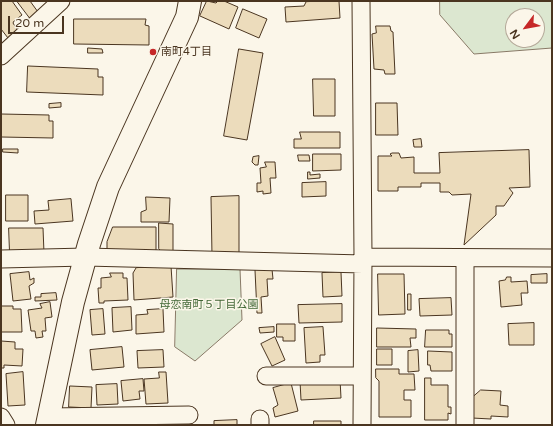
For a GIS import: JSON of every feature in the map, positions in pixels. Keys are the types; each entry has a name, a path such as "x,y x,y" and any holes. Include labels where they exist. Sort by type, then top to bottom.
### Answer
{"street":[{"path":"1,56 61,1"},
{"path":"189,415 48,421 73,302 108,187 187,17 190,1"},
{"path":"361,1 363,261 362,425"},
{"path":"1,259 86,257 363,261 465,258 552,258"},
{"path":"465,258 465,425"},
{"path":"266,376 362,376"},
{"path":"1,417 6,425"}],"green space":[{"path":"440,1 552,1 552,48 474,54 440,15"},
{"name":"母恋南町５丁目公園","path":"177,269 240,269 242,320 195,361 175,347"}],"building":[{"path":"1,1 12,1 22,15 13,23 18,31 8,38 1,29"},
{"path":"17,1 30,1 38,12 30,18"},
{"path":"207,1 216,3 218,1 224,1 238,7 229,29 200,16"},
{"path":"339,1 340,18 286,22 285,7 304,6 306,2"},
{"path":"243,9 267,19 259,38 236,28"},
{"path":"74,19 146,19 145,25 149,26 149,45 74,44"},
{"path":"376,26 390,26 391,31 393,32 395,74 385,74 384,70 374,69 372,34 376,33"},
{"path":"88,48 102,49 103,53 88,53"},
{"path":"239,49 263,53 247,140 224,136"},
{"path":"28,66 98,69 98,77 103,77 103,95 27,92"},
{"path":"313,79 335,79 335,116 314,116"},
{"path":"61,103 61,107 49,108 49,104"},
{"path":"376,103 397,103 398,135 376,135"},
{"path":"1,114 49,115 49,121 53,121 53,138 1,137"},
{"path":"300,132 340,132 340,148 294,148 294,139 301,139"},
{"path":"421,139 422,147 414,147 413,140"},
{"path":"3,149 18,149 18,153 3,152"},
{"path":"529,150 530,187 509,188 513,193 504,206 496,206 496,215 464,245 471,194 452,195 449,192 440,192 440,183 421,183 421,187 398,187 398,191 378,191 378,156 392,156 390,154 399,153 401,158 414,157 414,173 440,173 439,153"},
{"path":"313,154 341,154 341,170 313,171"},
{"path":"298,155 309,155 310,161 299,161"},
{"path":"259,156 258,165 255,165 252,162 253,157"},
{"path":"265,162 275,162 276,178 270,178 271,193 263,194 263,191 257,192 257,183 261,183 260,168 266,167"},
{"path":"308,172 310,172 310,175 320,174 320,178 308,179"},
{"path":"326,182 326,196 302,197 302,183"},
{"path":"6,195 28,195 28,221 6,221"},
{"path":"239,196 239,255 212,256 211,197"},
{"path":"146,197 170,198 169,222 141,222 141,212 146,210"},
{"path":"71,199 73,221 35,224 34,211 49,210 48,201"},
{"path":"159,223 173,224 173,255 164,254 159,249"},
{"path":"113,227 156,227 156,256 107,256 107,242"},
{"path":"9,228 43,228 44,253 10,254"},
{"path":"171,266 173,297 134,300 133,273 136,268"},
{"path":"272,269 273,279 267,279 268,296 261,297 262,313 257,313 255,270"},
{"path":"29,272 30,280 34,278 34,283 29,286 31,299 13,301 10,274"},
{"path":"341,272 342,296 323,297 322,273"},
{"path":"110,273 123,273 123,278 127,278 128,300 104,301 104,303 99,303 98,288 101,288 101,278 111,277"},
{"path":"378,274 404,274 405,314 379,315"},
{"path":"547,274 547,283 531,283 531,275"},
{"path":"507,277 511,277 511,282 527,281 528,293 521,293 522,305 501,307 499,281 505,280"},
{"path":"56,293 57,300 35,301 35,297 41,297 41,294"},
{"path":"408,294 411,294 411,310 408,310"},
{"path":"451,298 452,315 420,316 419,299"},
{"path":"50,302 52,317 45,318 46,331 42,331 43,337 36,338 35,331 31,331 28,310 42,308 40,304"},
{"path":"342,304 342,322 299,323 298,305"},
{"path":"1,306 13,306 13,309 21,309 22,332 1,332"},
{"path":"131,307 132,330 113,332 112,308"},
{"path":"103,309 105,334 92,335 90,310"},
{"path":"163,309 164,332 136,334 136,315 148,314 147,310"},
{"path":"534,323 534,345 509,345 508,324"},
{"path":"277,324 295,324 295,341 283,341 283,337 277,337"},
{"path":"274,327 274,332 260,333 259,328"},
{"path":"323,327 325,355 320,355 320,362 306,363 304,328"},
{"path":"377,328 416,329 416,338 410,338 411,347 377,347"},
{"path":"426,330 449,330 449,334 452,334 452,347 425,347"},
{"path":"275,337 285,360 272,366 261,344"},
{"path":"1,341 15,342 15,349 23,349 22,366 4,365 4,368 1,368"},
{"path":"122,347 124,367 92,370 90,350"},
{"path":"377,349 392,349 392,365 377,365"},
{"path":"163,350 164,367 138,368 137,351"},
{"path":"418,350 419,371 408,372 408,351"},
{"path":"428,351 452,352 452,371 431,371 430,365 428,365"},
{"path":"376,369 399,369 399,374 414,374 415,390 404,390 404,400 411,400 411,417 379,417 379,381 376,378"},
{"path":"23,372 25,405 8,406 6,374"},
{"path":"159,372 166,372 168,403 146,404 144,379 159,378"},
{"path":"425,378 431,378 431,385 448,385 448,407 451,407 451,414 448,413 448,420 425,420"},
{"path":"143,379 144,391 139,391 140,399 123,401 121,381"},
{"path":"340,379 341,398 301,400 300,381"},
{"path":"291,383 298,411 275,417 273,408 278,405 273,388"},
{"path":"117,384 118,404 97,405 96,385"},
{"path":"70,386 92,387 91,408 69,407"},
{"path":"481,390 501,391 500,405 508,406 508,417 491,416 491,419 472,418 473,397"},
{"path":"237,420 237,425 214,425 214,421"},
{"path":"314,421 341,421 341,425 314,425"}],"place":[{"name":"南町4丁目","path":"153,52"}]}
